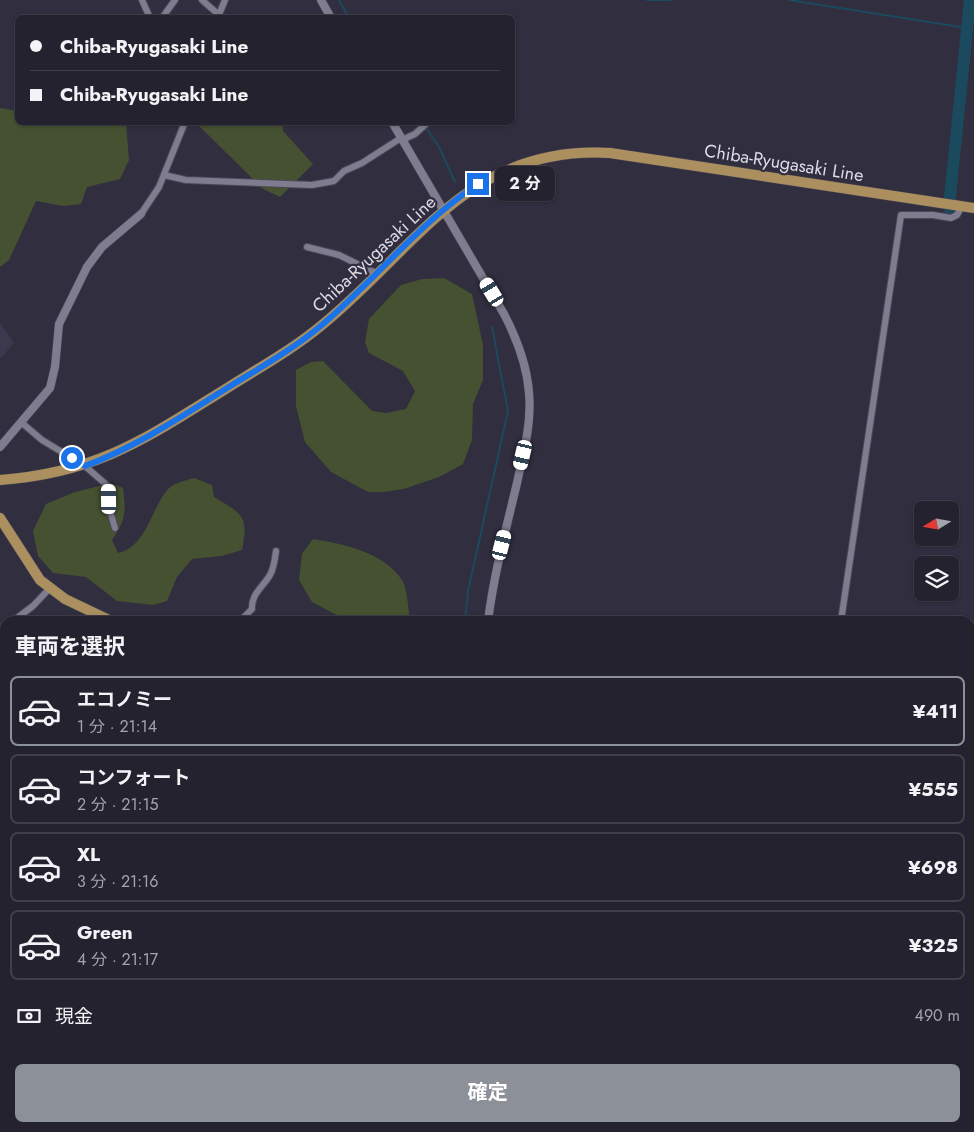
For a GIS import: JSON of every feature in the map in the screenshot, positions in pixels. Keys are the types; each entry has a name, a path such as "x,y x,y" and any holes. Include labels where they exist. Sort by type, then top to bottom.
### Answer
{"main road":[{"name":"Chiba-Ryugasaki Line","path":"0,480 50,474 85,466 147,438 275,358 323,324 443,211 466,192 492,177 524,164 580,152 626,155 974,208"},
{"path":"0,518 32,571 49,589 102,616"}],"street":[{"path":"142,0 149,15"},
{"path":"164,15 175,0"},
{"path":"202,0 217,15"},
{"path":"218,15 225,0"},
{"path":"321,0 329,15"},
{"path":"0,447 50,388 55,367 59,324 87,267 102,247 141,214 164,175 184,125"},
{"path":"394,125 515,335 526,369 529,393 527,437 498,561 489,616"},
{"path":"164,175 186,180 312,184 334,181 344,171 362,163 401,139 415,134 424,125"},
{"path":"842,616 901,215 933,215 951,218 957,215 954,205"},
{"path":"307,247 340,255 378,274"},
{"path":"22,423 42,440 85,466 109,487 110,511 115,528"},
{"path":"245,616 252,610 255,594 272,573 276,551"},
{"path":"20,616 33,606 49,589"}],"shaded area":[{"path":"0,323 14,343 0,359"}],"green space":[{"path":"0,108 15,111 15,125 126,125 129,160 120,179 87,187 81,204 63,206 36,201 9,260 0,267"},
{"path":"198,125 282,125 283,131 313,164 280,197 263,189"},
{"path":"444,278 472,294 483,345 483,380 473,404 472,440 463,464 439,477 404,489 368,492 331,472 305,442 296,406 296,370 311,362 323,361 372,411 386,413 406,409 415,391 403,371 369,353 365,342 369,319 401,285 422,279"},
{"path":"194,478 212,485 214,497 237,512 241,517 245,529 242,550 222,556 192,559 177,577 167,601 153,605 117,601 86,577 53,573 38,556 33,531 46,504 75,492 111,483 123,488 124,516 112,540 118,553 136,543 163,496 171,486"},
{"path":"313,539 350,547 385,562 394,570 404,584 409,616 339,616 312,602 299,580 302,554"}],"waterway":[{"path":"339,0 347,15"},
{"path":"647,0 671,0"},
{"path":"789,0 967,28"},
{"path":"951,212 949,207 970,0"},
{"path":"426,128 439,147 455,182"},
{"path":"466,616 468,591 508,411 492,327"}],"route":[{"path":"72,458 85,466 125,450 184,416 300,342 362,290 452,202 478,184"}]}
